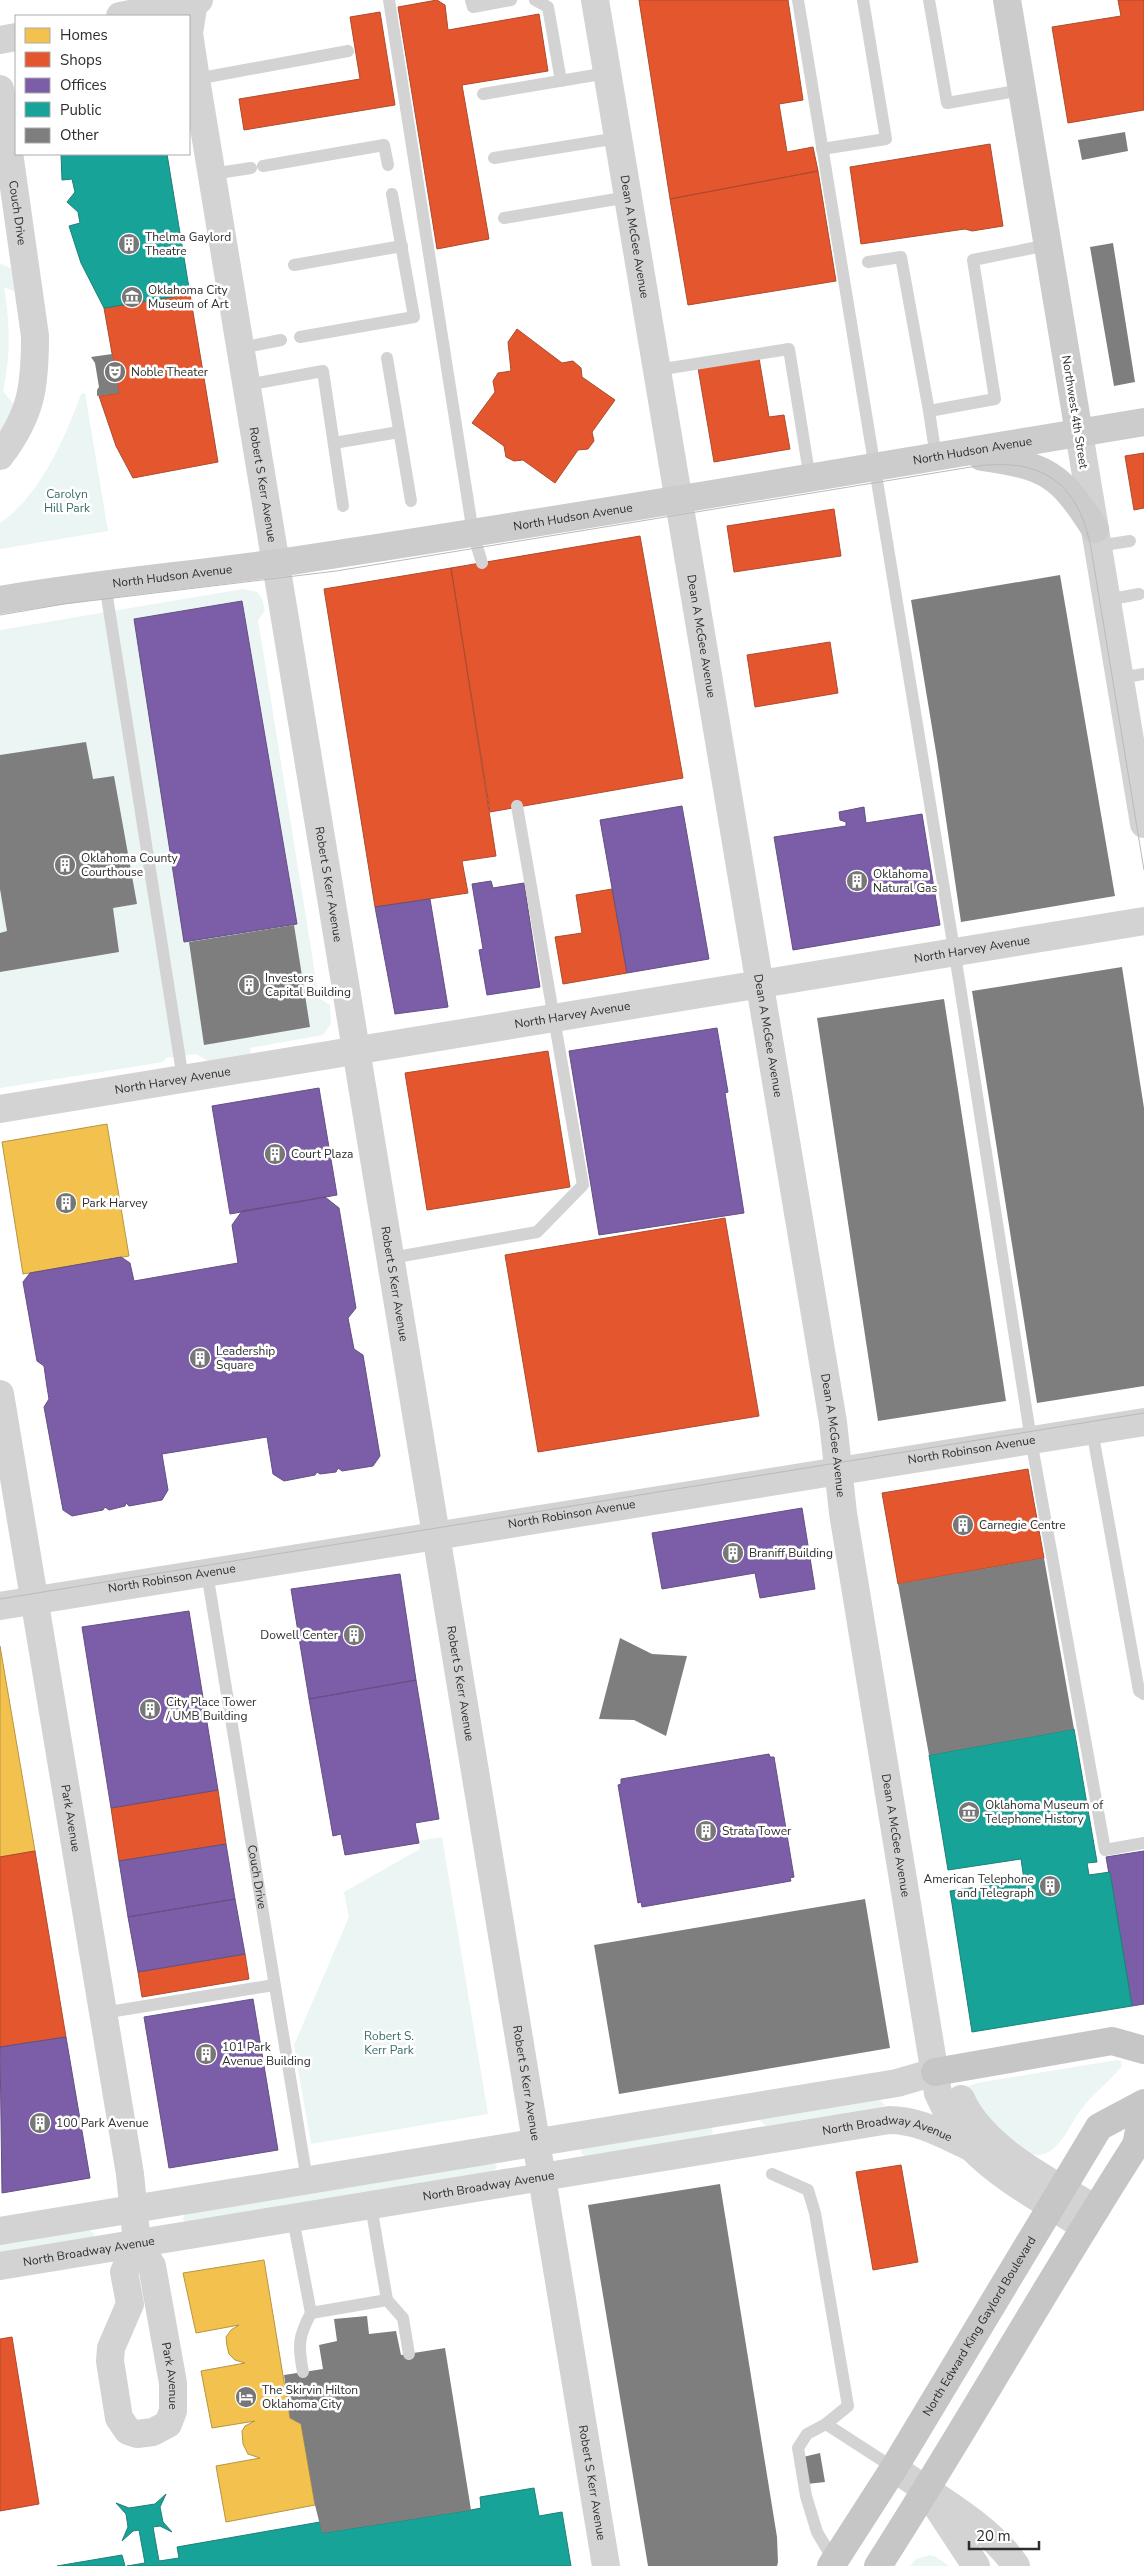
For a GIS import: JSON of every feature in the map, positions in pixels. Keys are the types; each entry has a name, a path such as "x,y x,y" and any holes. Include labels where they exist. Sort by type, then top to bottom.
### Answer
{"main road":[{"name":"Northwest 4th Street","path":"1007,0 1079,433"},
{"name":"North Hudson Avenue","path":"0,600 105,584 275,563 473,533 678,501 1144,422"},
{"path":"946,456 1016,462 1046,472 1070,491 1097,538"},
{"path":"935,2072 1112,2041 1144,2050"},
{"name":"North Edward King Gaylord Boulevard","path":"833,2564 894,2468 1099,2127 1144,2103"},
{"path":"878,2566 926,2491 1006,2354 1136,2145 1144,2108"}],"street":[{"path":"125,15 196,0"},
{"name":"Robert S Kerr Avenue","path":"190,28 196,0"},
{"name":"Dean A McGee Avenue","path":"595,0 832,1422 843,1513 938,2093 951,2120 971,2148 999,2170 1056,2197 1091,2218"},
{"path":"0,40 15,37"},
{"name":"Robert S Kerr Avenue","path":"190,40 275,563 358,1051 435,1537 606,2566"},
{"name":"Couch Drive","path":"0,89 35,336 35,376 32,397 17,432 0,456"},
{"name":"Northwest 4th Street","path":"1079,433 1107,600 1132,676 1144,824"},
{"name":"North Harvey Avenue","path":"0,1110 1144,921"},
{"name":"Park Avenue","path":"0,1394 130,2174 137,2243 152,2266 173,2383 173,2411 168,2424 153,2432 137,2434 128,2431 119,2418 110,2361 112,2348 130,2304 124,2272 137,2243"},
{"name":"North Robinson Avenue","path":"0,1606 1144,1422"},
{"name":"Dean A McGee Avenue","path":"935,2072 956,2087 975,2123 1056,2197"},
{"path":"0,2231 897,2083 935,2072"},
{"name":"North Broadway Avenue","path":"0,2266 889,2120 906,2120 925,2126 971,2148"},
{"path":"894,2468 990,2536 1009,2555 1016,2566"},
{"path":"926,2491 976,2566"}],"lane":[{"path":"389,0 473,533 482,563"},
{"path":"471,0 473,7 511,0"},
{"path":"535,0 548,7 562,81"},
{"path":"798,0 876,468 1031,1440 1105,1850 1144,1843"},
{"path":"822,149 886,139 863,0"},
{"path":"929,0 947,103 1022,90"},
{"path":"196,79 348,50"},
{"path":"483,94 607,73"},
{"path":"494,158 618,138"},
{"path":"212,174 384,145 388,165"},
{"path":"300,337 414,317 392,194"},
{"path":"504,218 628,197"},
{"path":"929,411 995,399 973,260 1048,245"},
{"path":"294,265 402,246"},
{"path":"868,262 901,256 929,411 946,456"},
{"path":"241,348 281,340"},
{"path":"657,370 789,349 810,479"},
{"path":"387,358 411,501"},
{"path":"246,385 323,371 344,506"},
{"path":"334,443 399,432"},
{"path":"1097,538 1130,541"},
{"path":"105,584 183,1079"},
{"path":"1107,600 1139,594"},
{"path":"391,1258 537,1232 583,1185 517,806"},
{"path":"1092,1430 1139,1691 1144,1694"},
{"name":"Couch Drive","path":"207,1573 307,2180"},
{"path":"103,2013 274,1985"},
{"path":"772,2174 808,2190 816,2213 848,2406 826,2424 806,2434 798,2448 806,2496 817,2532 833,2564"},
{"path":"371,2206 387,2300 403,2318 408,2354"},
{"path":"293,2219 311,2313 300,2335 298,2347 303,2372"},
{"path":"311,2313 387,2300"},
{"path":"826,2424 894,2468"}],"green space":[{"path":"0,264 22,272 22,295 4,287 9,339 3,391 16,407 0,442"},
{"name":"Carolyn Hill Park","path":"85,393 108,531 0,549 0,523 14,512 39,482 59,447 81,394"},
{"name":"Oklahoma County Courthouse","path":"243,589 257,592 262,599 265,611 258,620 319,998 330,1005 331,1024 323,1035 250,1048 251,1054 208,1061 196,1054 166,1058 163,1062 0,1088 0,630"},
{"name":"Robert S. Kerr Park","path":"442,1837 488,2114 311,2144 294,2045 349,1917 344,1892 420,1849 418,1841"},
{"path":"1117,2060 1121,2061 1122,2066 1082,2108 1058,2145 1041,2155 1028,2153 1015,2146 1003,2136 966,2087 977,2083"},
{"path":"880,2100 885,2105 766,2126 760,2120"},
{"path":"711,2128 713,2131 711,2135 585,2157 581,2153 581,2150 585,2148"},
{"path":"494,2163 497,2166 495,2170 490,2172 186,2222 183,2219 185,2213"},
{"path":"88,2229 95,2234 93,2237 0,2252 0,2244"},
{"path":"930,2555 949,2566 910,2566 916,2559"}],"building: Homes":[{"name":"Park Harvey","path":"107,1124 129,1256 23,1274 2,1142"},
{"path":"0,1646 35,1851 0,1857"},
{"name":"The Skirvin Hilton Oklahoma City","path":"264,2260 290,2418 301,2424 315,2505 226,2522 216,2466 260,2458 248,2454 243,2444 242,2431 245,2426 255,2421 212,2428 201,2371 245,2363 235,2360 229,2354 227,2346 226,2337 231,2330 239,2325 196,2333 183,2273"}],"building: Shops":[{"path":"437,0 445,5 448,30 539,14 548,71 462,85 489,239 437,249 398,7"},
{"path":"639,0 788,0 803,100 779,104 787,152 813,147 818,171 670,199"},
{"path":"1118,0 1144,0 1144,110 1068,123 1052,27 1121,16"},
{"path":"380,12 395,105 244,130 239,99 360,79 350,17"},
{"path":"990,144 1003,226 972,231 965,229 861,244 850,167"},
{"path":"818,171 836,281 688,305 670,199"},
{"path":"190,294 218,462 133,478 116,446 99,396 119,393 104,308"},
{"path":"517,329 562,363 573,361 581,368 582,377 615,400 592,432 594,441 588,449 578,450 555,483 523,460 514,461 506,457 504,446 472,423 495,392 493,381 498,373 511,371 508,342"},
{"path":"759,358 769,417 784,415 790,449 714,462 698,368"},
{"path":"1144,453 1144,508 1134,510 1125,456"},
{"path":"834,509 841,556 734,572 727,526"},
{"path":"640,536 683,778 490,812 451,568"},
{"path":"451,568 496,856 462,861 468,893 375,907 324,589"},
{"path":"830,642 838,693 755,707 747,655"},
{"path":"612,889 627,973 563,984 555,937 582,933 576,895"},
{"path":"548,1051 570,1187 427,1210 405,1073"},
{"path":"725,1218 759,1416 538,1452 505,1255"},
{"name":"Carnegie Centre","path":"1028,1469 1044,1558 898,1584 882,1493"},
{"path":"218,1790 226,1844 119,1861 111,1808"},
{"path":"35,1851 66,2037 0,2047 0,1857"},
{"path":"245,1954 249,1979 142,1997 138,1972"},
{"path":"901,2165 918,2262 873,2270 856,2172"},
{"path":"12,2337 39,2504 0,2511 0,2339"}],"building: Offices":[{"path":"242,601 297,924 184,942 134,619"},
{"path":"682,806 709,959 627,973 600,820"},
{"name":"Oklahoma Natural Gas","path":"864,807 866,823 922,814 940,925 793,950 774,837 846,826 846,822 840,820 839,812"},
{"path":"491,881 493,888 524,883 540,987 487,995 479,950 483,949 472,884"},
{"path":"430,899 448,1007 395,1014 375,907"},
{"path":"717,1028 728,1092 725,1093 744,1213 599,1235 569,1051"},
{"name":"Court Plaza","path":"319,1088 337,1195 230,1214 212,1106"},
{"name":"Leadership Square","path":"325,1197 339,1208 356,1308 348,1318 354,1349 363,1355 380,1456 373,1466 342,1471 338,1468 336,1472 320,1474 317,1472 315,1475 284,1481 273,1474 267,1437 162,1454 168,1490 162,1500 129,1506 126,1503 125,1506 109,1510 105,1507 103,1510 72,1516 63,1510 44,1407 49,1399 44,1366 37,1361 23,1282 30,1273 121,1257 130,1263 134,1281 238,1263 232,1225 242,1211"},
{"name":"Braniff Building","path":"802,1508 815,1589 760,1598 755,1573 662,1589 652,1533"},
{"name":"Dowell Center","path":"400,1574 416,1680 309,1699 291,1589"},
{"name":"City Place Tower / UMB Building","path":"189,1611 218,1790 111,1808 82,1627"},
{"path":"416,1680 439,1819 415,1823 419,1843 345,1855 341,1834 333,1836 309,1699"},
{"name":"Strata Tower","path":"769,1754 770,1757 774,1757 794,1877 790,1878 791,1881 642,1907 641,1902 638,1903 618,1785 621,1784 621,1779"},
{"path":"226,1844 235,1899 128,1917 119,1861"},
{"path":"1144,1851 1144,2004 1132,2006 1106,1857"},
{"path":"235,1899 245,1954 138,1972 128,1917"},
{"name":"101 Park Avenue Building","path":"253,1999 278,2150 169,2168 144,2017"},
{"name":"100 Park Avenue","path":"66,2037 90,2178 2,2193 0,2047"}],"building: Public":[{"name":"Thelma Gaylord Theatre","path":"61,155 167,155 190,294 104,308 81,263 69,226 80,223 78,212 67,202 75,192 72,179 62,180"},
{"name":"American Telephone and Telegraph","path":"1074,1729 1097,1862 1087,1863 1089,1875 1110,1872 1132,2006 972,2032 950,1891 1024,1880 1021,1859 948,1870 929,1755"},
{"path":"534,2488 539,2516 562,2512 571,2566 127,2566 145,2563 139,2530 133,2531 122,2541 128,2527 126,2514 116,2503 129,2508 155,2504 166,2494 160,2507 163,2522 172,2532 160,2526 153,2527 159,2561 179,2558 177,2547 320,2522 322,2533 471,2510 481,2508 480,2497"},
{"path":"122,2555 125,2566 57,2566"}],"building: Other":[{"path":"1125,132 1128,151 1082,160 1078,140"},
{"path":"1113,243 1135,382 1114,386 1090,247"},
{"path":"112,354 119,393 97,396 99,387 95,363 91,357"},
{"path":"1060,575 1115,896 961,922 911,600"},
{"name":"Oklahoma County Courthouse","path":"86,742 93,779 114,776 137,904 113,908 119,952 0,972 0,933 7,931 0,889 0,755"},
{"name":"Investors Capital Building","path":"294,925 310,1027 204,1045 189,942"},
{"path":"1122,967 1144,1108 1144,1386 1037,1403 972,991"},
{"path":"944,999 1006,1401 878,1421 817,1018"},
{"path":"1044,1558 1074,1729 929,1755 898,1584"},
{"path":"620,1638 652,1654 687,1656 666,1736 634,1720 599,1719"},
{"path":"865,1899 890,2048 619,2094 594,1945"},
{"path":"720,2184 777,2537 778,2562 777,2566 648,2566 588,2205"},
{"path":"367,2316 369,2334 396,2331 401,2355 445,2348 471,2510 322,2533 315,2505 301,2424 290,2418 284,2375 323,2369 319,2345 337,2341 334,2319"},
{"path":"820,2453 825,2482 807,2484 803,2457"}],"tram line":[{"path":"0,615 64,604 336,571 971,467 1018,466 1037,471 1054,479 1067,492 1078,508 1086,529 1092,554 1144,870"},
{"path":"0,1599 1144,1413"}],"place":[{"name":"Thelma Gaylord Theatre","path":"129,244"},
{"name":"Oklahoma City Museum of Art","path":"132,297"},
{"name":"Noble Theater","path":"115,372"},
{"name":"Oklahoma County Courthouse","path":"65,865"},
{"name":"Oklahoma Natural Gas","path":"857,881"},
{"name":"Investors Capital Building","path":"249,985"},
{"name":"Court Plaza","path":"275,1154"},
{"name":"Park Harvey","path":"66,1203"},
{"name":"Leadership Square","path":"200,1358"},
{"name":"Carnegie Centre","path":"963,1525"},
{"name":"Braniff Building","path":"733,1553"},
{"name":"Dowell Center","path":"354,1635"},
{"name":"City Place Tower / UMB Building","path":"150,1709"},
{"name":"Oklahoma Museum of Telephone History","path":"969,1812"},
{"name":"Strata Tower","path":"706,1831"},
{"name":"American Telephone and Telegraph","path":"1050,1886"},
{"name":"101 Park Avenue Building","path":"206,2054"},
{"name":"100 Park Avenue","path":"40,2123"},
{"name":"The Skirvin Hilton Oklahoma City","path":"246,2397"}]}
